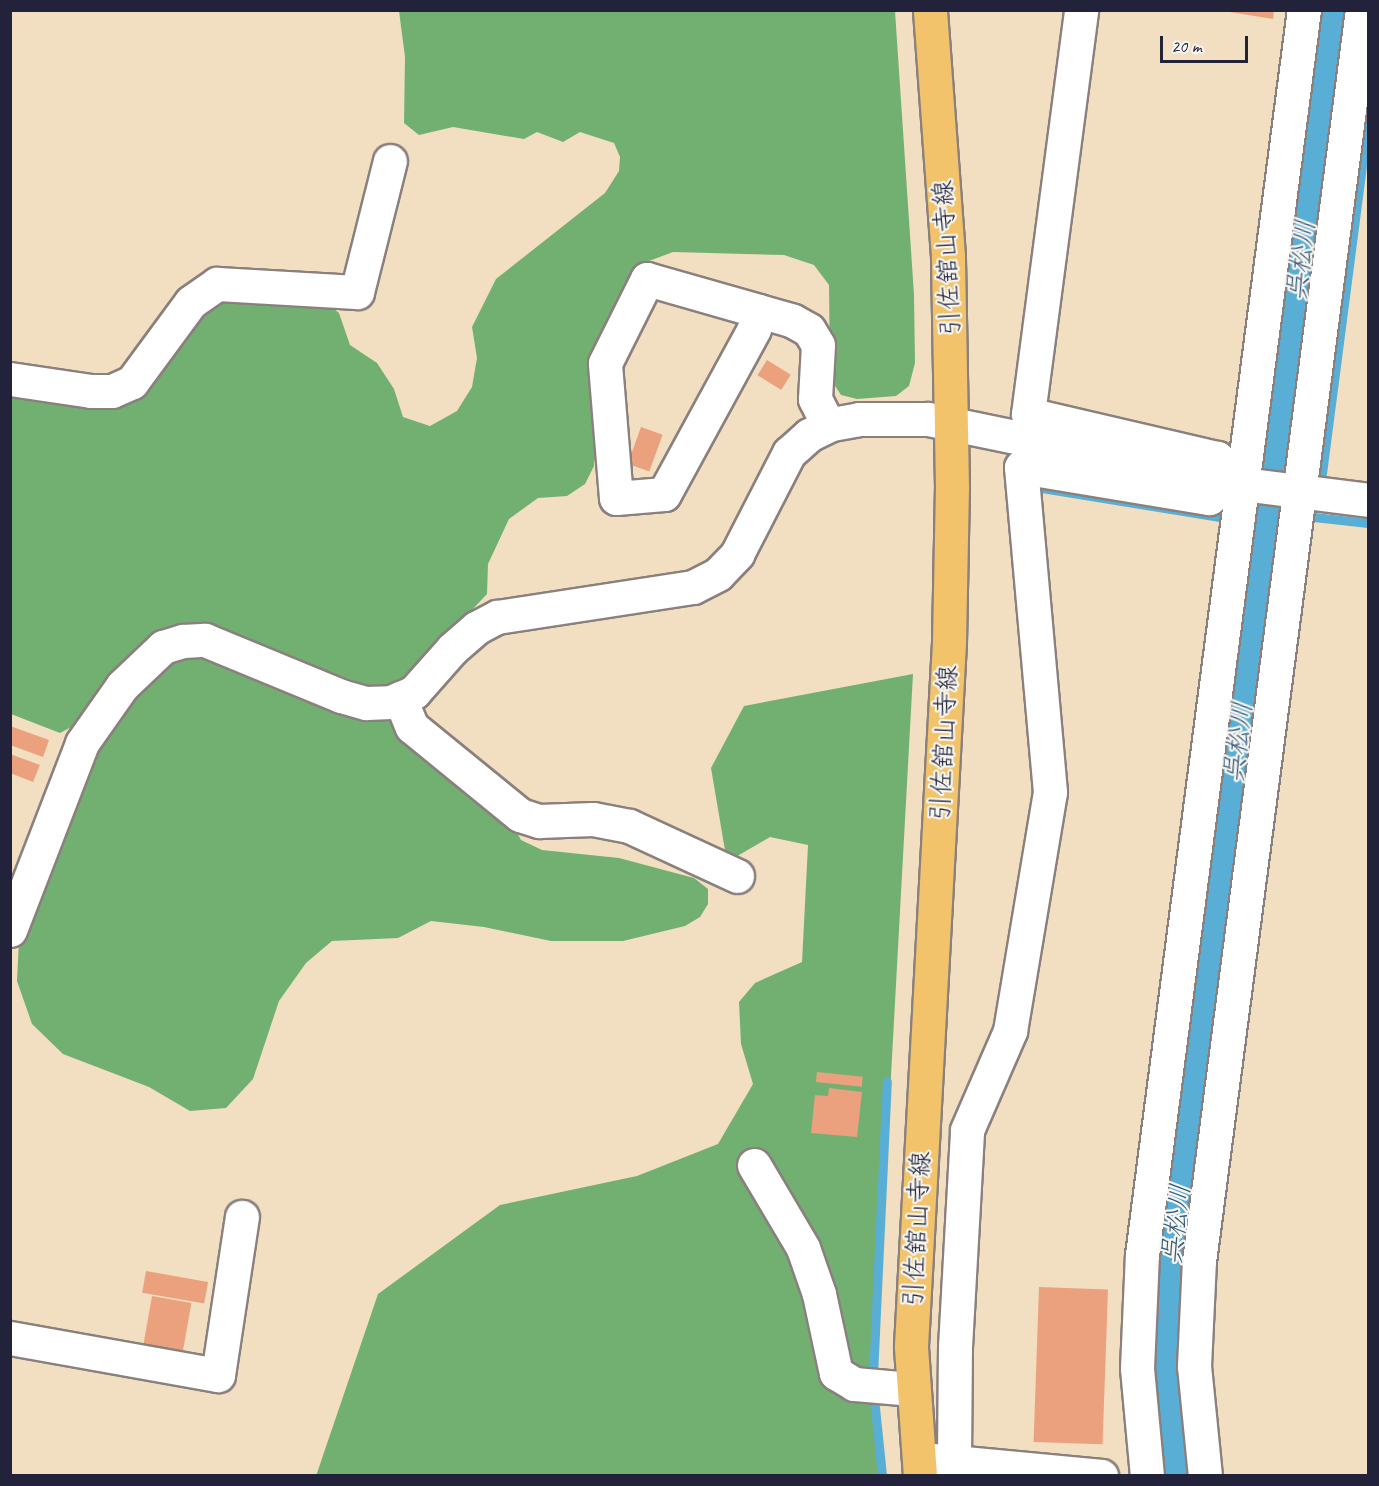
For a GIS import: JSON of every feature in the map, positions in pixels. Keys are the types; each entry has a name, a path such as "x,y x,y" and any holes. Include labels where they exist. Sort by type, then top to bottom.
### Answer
{"main road":[{"name":"引佐舘山寺線","path":"919,1469 911,1389 949,642 952,425 948,256 930,10"}],"street":[{"path":"1081,10 1028,414 1217,458 1235,482"},
{"path":"1147,1476 1137,1368 1142,1255 1235,482 1304,10"},
{"path":"1205,1476 1194,1366 1199,1261 1296,491 1362,10"},
{"path":"10,379 90,391 112,391 132,382 191,302 217,284 357,292 390,161"},
{"path":"759,311 754,328 664,494 616,498 605,363 647,279 759,311 809,330 818,345 815,399 828,425"},
{"path":"10,930 82,743 122,686 163,647 205,640 341,696 366,703 400,698 421,686 476,628 497,617 684,588 718,574 737,554 789,453 808,435 828,425 859,419 928,419 1235,482 1368,501"},
{"path":"954,1459 955,1347 967,1130 1010,1031 1050,792 1021,467 1209,498 1235,482"},
{"path":"400,698 412,726 520,815 539,821 593,819 629,826 737,876"},
{"path":"754,1166 806,1256 819,1294 836,1373 854,1384 911,1389"},
{"path":"10,1338 218,1375 242,1216"},
{"path":"919,1469 954,1459 1101,1476"}],"green space":[{"path":"399,11 895,11 914,295 915,363 909,386 896,396 857,399 841,395 830,378 829,285 814,265 784,255 673,252 649,261 629,281 597,409 594,466 585,484 567,496 538,498 509,519 488,564 487,594 408,678 379,690 218,631 148,641 122,661 81,722 60,733 11,714 10,389 102,399 182,321 224,294 321,298 339,313 350,345 377,363 394,389 403,417 430,426 457,411 472,387 477,358 472,327 496,279 605,193 619,171 620,157 614,143 580,132 563,142 537,132 524,139 453,127 419,135 404,123 405,57"},
{"path":"194,650 387,716 423,738 511,822 521,840 542,850 619,858 694,878 708,889 708,904 700,917 685,926 623,941 551,941 484,927 431,921 398,938 332,941 306,963 279,1001 253,1079 226,1108 190,1111 149,1087 63,1054 32,1024 17,981 19,941 83,766 138,677"},
{"path":"913,674 878,1313 877,1386 886,1475 316,1476 378,1294 500,1205 637,1176 718,1144 753,1084 741,1044 739,1002 755,983 802,962 808,845 770,837 727,862 711,768 744,706"}],"building":[{"path":"1217,10 1274,10 1273,19"},
{"path":"767,360 791,375 781,390 757,375"},
{"path":"641,427 663,435 649,472 628,464"},
{"path":"10,726 49,740 43,757 10,745"},
{"path":"10,754 40,765 33,782 10,773"},
{"path":"817,1072 863,1077 862,1087 816,1082"},
{"path":"829,1088 862,1092 857,1137 811,1133 815,1095 828,1096"},
{"path":"146,1271 208,1282 204,1304 142,1293"},
{"path":"1039,1287 1108,1289 1103,1444 1034,1442"},
{"path":"152,1296 191,1303 183,1351 143,1344"}],"waterway":[{"name":"呉松川","path":"1176,1476 1165,1367 1171,1258 1333,10"},
{"path":"1321,481 1368,118"},
{"path":"1042,488 1225,518"},
{"path":"1268,512 1288,514"},
{"path":"1314,517 1368,523"},
{"path":"1246,521 1266,524"},
{"path":"873,1375 887,1081"},
{"path":"874,1398 882,1476"}]}
